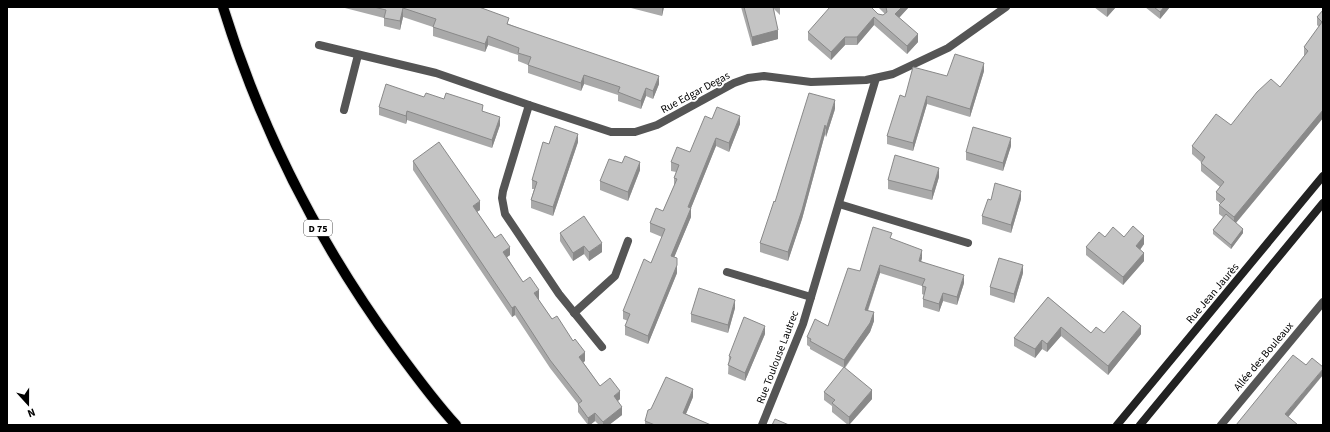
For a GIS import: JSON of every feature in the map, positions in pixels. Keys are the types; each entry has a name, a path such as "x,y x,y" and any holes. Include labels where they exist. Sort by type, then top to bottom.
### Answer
{"main road":[{"name":"D 75","path":"223,7 237,51 261,112 284,164 318,228 379,325 423,386 456,425"},
{"name":"Rue Jean Jaurès","path":"1117,425 1323,176"},
{"path":"1140,425 1323,203"}],"street":[{"name":"Rue Edgar Degas","path":"319,45 441,74 611,132 626,133 644,130 656,125 734,83 748,78 764,76 811,82 876,78 900,71 938,54 1006,7"},
{"path":"344,110 358,55"},
{"name":"Rue Toulouse Lautrec","path":"762,425 796,343 876,78"},
{"path":"529,105 503,191 503,206 509,221 574,313 602,347"},
{"path":"839,204 968,243"},
{"path":"574,313 615,276 628,241"},
{"path":"727,272 811,296"},
{"name":"Allée des Bouleaux","path":"1221,425 1323,302"}],"building":[{"path":"374,7 479,7 509,18 507,24 659,76 653,91 646,88 641,101 618,92 620,87 584,75 581,83 528,65 531,57 518,53 519,48 488,36 485,44 433,27 436,19 403,8 400,21 384,18 386,10"},
{"path":"744,7 773,7 778,30 752,37"},
{"path":"830,7 871,7 878,14 883,15 887,12 886,7 902,7 895,14 918,34 907,46 874,17 857,37 845,37 831,52 808,32"},
{"path":"1154,7 1164,7 1160,12"},
{"path":"1323,10 1323,110 1234,217 1219,205 1225,199 1216,192 1224,182 1201,163 1205,157 1192,146 1216,114 1231,125 1257,92 1271,79 1280,87 1308,51 1304,47 1322,22 1317,17"},
{"path":"955,54 984,63 970,109 927,96 913,143 887,136 900,95 905,97 913,67 947,76"},
{"path":"386,84 424,97 426,93 444,99 446,93 483,105 482,111 500,117 492,140 407,111 406,116 379,107"},
{"path":"809,93 835,100 826,129 825,125 802,210 788,252 760,243 774,201 775,202"},
{"path":"717,107 740,116 729,143 716,138 688,207 691,208 671,256 677,258 677,265 648,336 625,326 630,314 623,311 644,259 651,263 665,229 650,223 656,208 663,211 677,179 674,178 679,165 671,162 677,147 690,152 705,116 712,119"},
{"path":"555,126 578,134 553,207 531,200 537,182 532,180 543,142 549,144"},
{"path":"973,127 1011,138 1003,163 966,152"},
{"path":"439,142 480,201 473,206 495,238 501,234 510,247 503,252 523,282 530,277 539,290 534,293 552,319 557,316 573,341 575,339 585,352 579,357 600,386 610,378 620,391 614,396 622,407 603,422 595,413 588,418 578,404 582,401 550,360 515,306 512,308 413,161"},
{"path":"895,155 939,168 932,191 888,180"},
{"path":"625,156 640,162 628,192 600,181 609,159 622,163"},
{"path":"995,183 1021,191 1011,225 982,216 988,199 991,200"},
{"path":"1226,214 1243,229 1231,245 1213,230"},
{"path":"584,216 602,243 589,252 584,246 573,253 560,233"},
{"path":"1133,226 1144,236 1136,246 1144,253 1123,277 1086,247 1099,232 1105,237 1113,227 1124,237"},
{"path":"873,227 892,233 890,238 922,250 919,261 964,275 957,297 943,293 939,304 923,299 926,287 922,286 925,279 880,265 865,310 874,312 870,323 844,360 810,341 811,339 807,337 815,319 828,326 848,268 860,271"},
{"path":"999,258 1023,265 1014,294 990,287"},
{"path":"699,288 735,300 728,325 691,314"},
{"path":"1048,297 1091,333 1096,327 1104,333 1123,311 1141,326 1108,366 1061,327 1047,344 1042,340 1035,349 1014,338"},
{"path":"744,317 765,326 745,373 728,365 731,357 729,356"},
{"path":"1293,355 1306,365 1312,358 1323,367 1323,369 1285,414 1298,425 1236,425"},
{"path":"844,367 872,390 849,417 832,403 835,400 824,392"},
{"path":"666,377 693,389 683,413 711,425 655,425 645,421 648,410 651,409"},
{"path":"775,419 789,425 772,425"}]}
